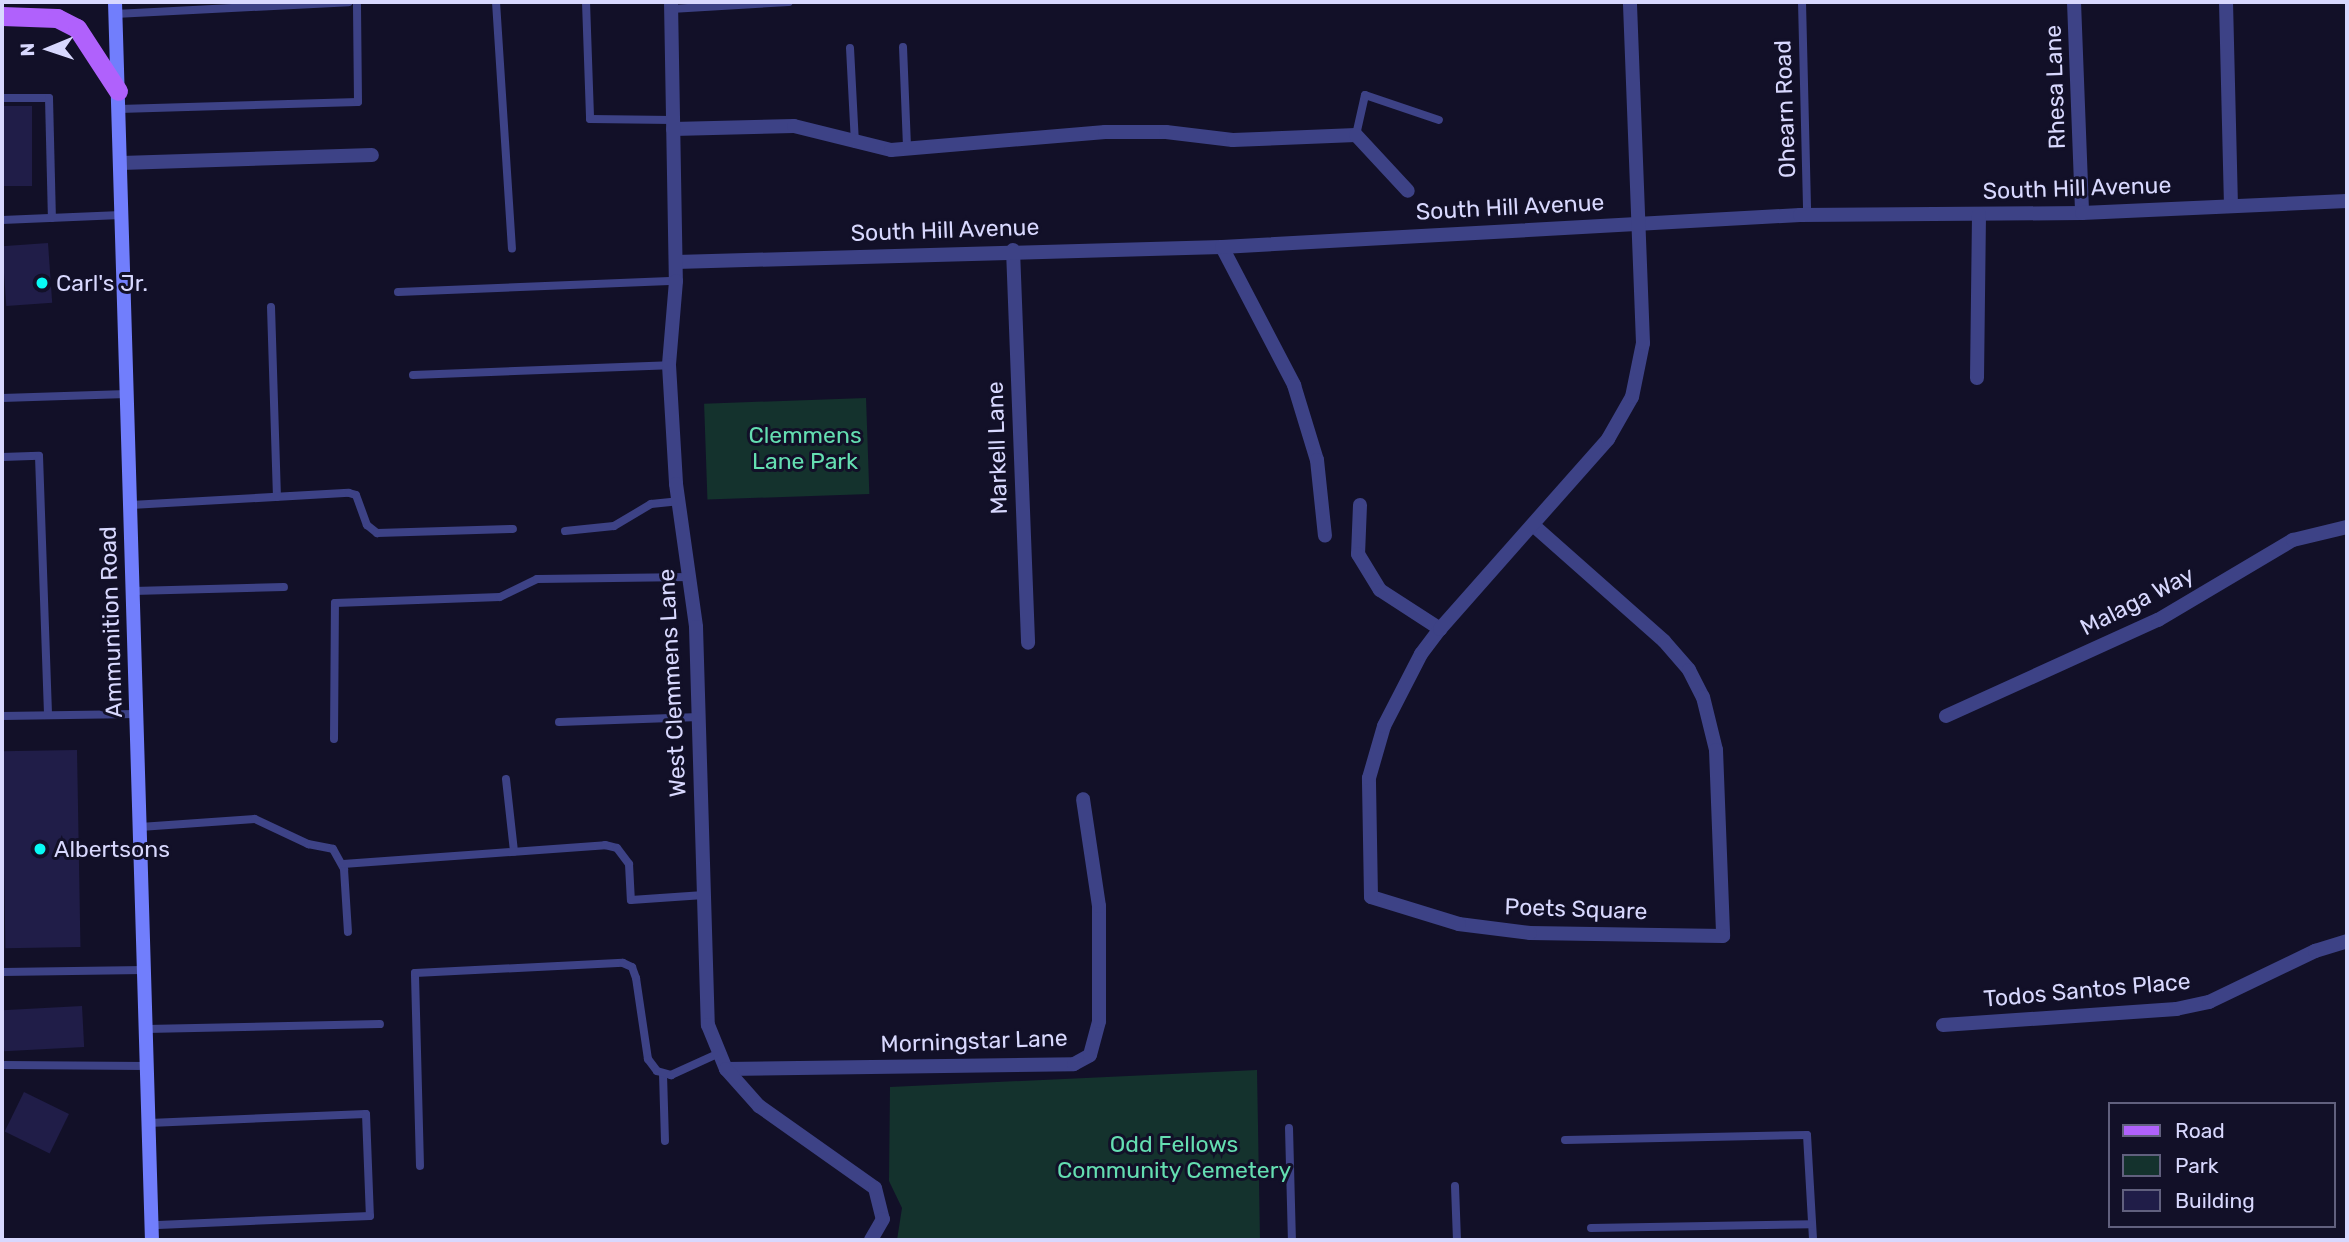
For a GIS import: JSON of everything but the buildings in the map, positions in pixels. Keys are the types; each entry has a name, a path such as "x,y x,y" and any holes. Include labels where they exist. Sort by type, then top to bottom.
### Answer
{"main road":[{"name":"Ammunition Road","path":"115,8 152,1240"},
{"path":"2,16 57,18 78,29 118,100"}],"street":[{"name":"Poets Square","path":"1533,525 1664,641 1689,670 1703,697 1716,750 1723,936 1530,933 1459,924 1371,897 1369,778 1384,726 1421,654 1440,629 1608,439 1632,397 1643,343 1635,222 1630,2"},
{"name":"Rhesa Lane","path":"2074,2 2081,213"},
{"path":"2226,2 2231,205"},
{"name":"West Clemmens Lane","path":"671,5 677,281 669,365 678,501 691,577 708,1025 717,1054 726,1069 759,1107 875,1188 883,1219 871,1240"},
{"path":"673,124 794,126 855,144 907,148 1105,132 1166,132 1233,140 1356,135 1408,191"},
{"path":"121,163 372,155"},
{"name":"South Hill Avenue","path":"676,262 1013,250 1222,247 1807,214 2081,213 2347,201"},
{"path":"1977,379 1979,214"},
{"path":"1222,247 1294,385 1317,460 1325,536"},
{"name":"Markell Lane","path":"1013,250 1028,643"},
{"path":"1360,505 1358,554 1374,581 1380,590 1440,629"},
{"name":"Malaga Way","path":"1946,716 2158,620 2293,540 2347,527"},
{"name":"Morningstar Lane","path":"726,1069 1074,1064 1090,1055 1099,1021 1099,906 1083,799"},
{"name":"Todos Santos Place","path":"1944,1025 2187,1007 2209,1002 2315,951 2347,941"}],"lane":[{"path":"115,8 349,2"},
{"path":"118,100 358,102 357,2"},
{"path":"496,2 512,248"},
{"path":"586,2 590,118 673,124"},
{"path":"671,5 789,2"},
{"name":"Ohearn Road","path":"1802,2 1807,214"},
{"path":"903,47 907,148"},
{"path":"850,48 855,144"},
{"path":"1356,135 1365,95 1439,120"},
{"path":"2,99 49,98 52,218"},
{"path":"2,220 121,215"},
{"path":"398,292 677,281"},
{"path":"271,307 277,497"},
{"path":"413,375 669,365"},
{"path":"2,398 127,394"},
{"path":"2,457 39,457 48,715"},
{"path":"131,505 356,495 367,525 377,533 513,530"},
{"path":"565,531 614,526 650,504 678,501"},
{"path":"334,740 335,603 500,597 537,579 691,577"},
{"path":"133,591 284,587"},
{"path":"2,716 137,714"},
{"path":"559,722 698,717"},
{"path":"506,779 514,852"},
{"path":"140,828 255,819 308,845 333,849 343,864 348,932"},
{"path":"343,864 605,845 617,848 629,864 631,900 704,895"},
{"path":"420,1166 415,973 623,963 632,967 648,1059 663,1074 665,1141"},
{"path":"2,972 144,970"},
{"path":"146,1029 380,1024"},
{"path":"663,1074 717,1054"},
{"path":"2,1065 147,1066"},
{"path":"149,1123 366,1114 370,1216 152,1225"},
{"path":"1289,1128 1292,1240"},
{"path":"1566,1140 1807,1135 1813,1240"},
{"path":"1455,1186 1457,1240"},
{"path":"1591,1228 1812,1224"}],"green space":[{"name":"Clemmens Lane Park","path":"866,398 869,494 707,500 704,404"},
{"name":"Odd Fellows Community Cemetery","path":"1257,1070 1260,1240 897,1240 902,1208 889,1181 890,1087"}],"place":[{"name":"Carl's Jr.","path":"42,283"},
{"name":"Albertsons","path":"40,849"}]}
